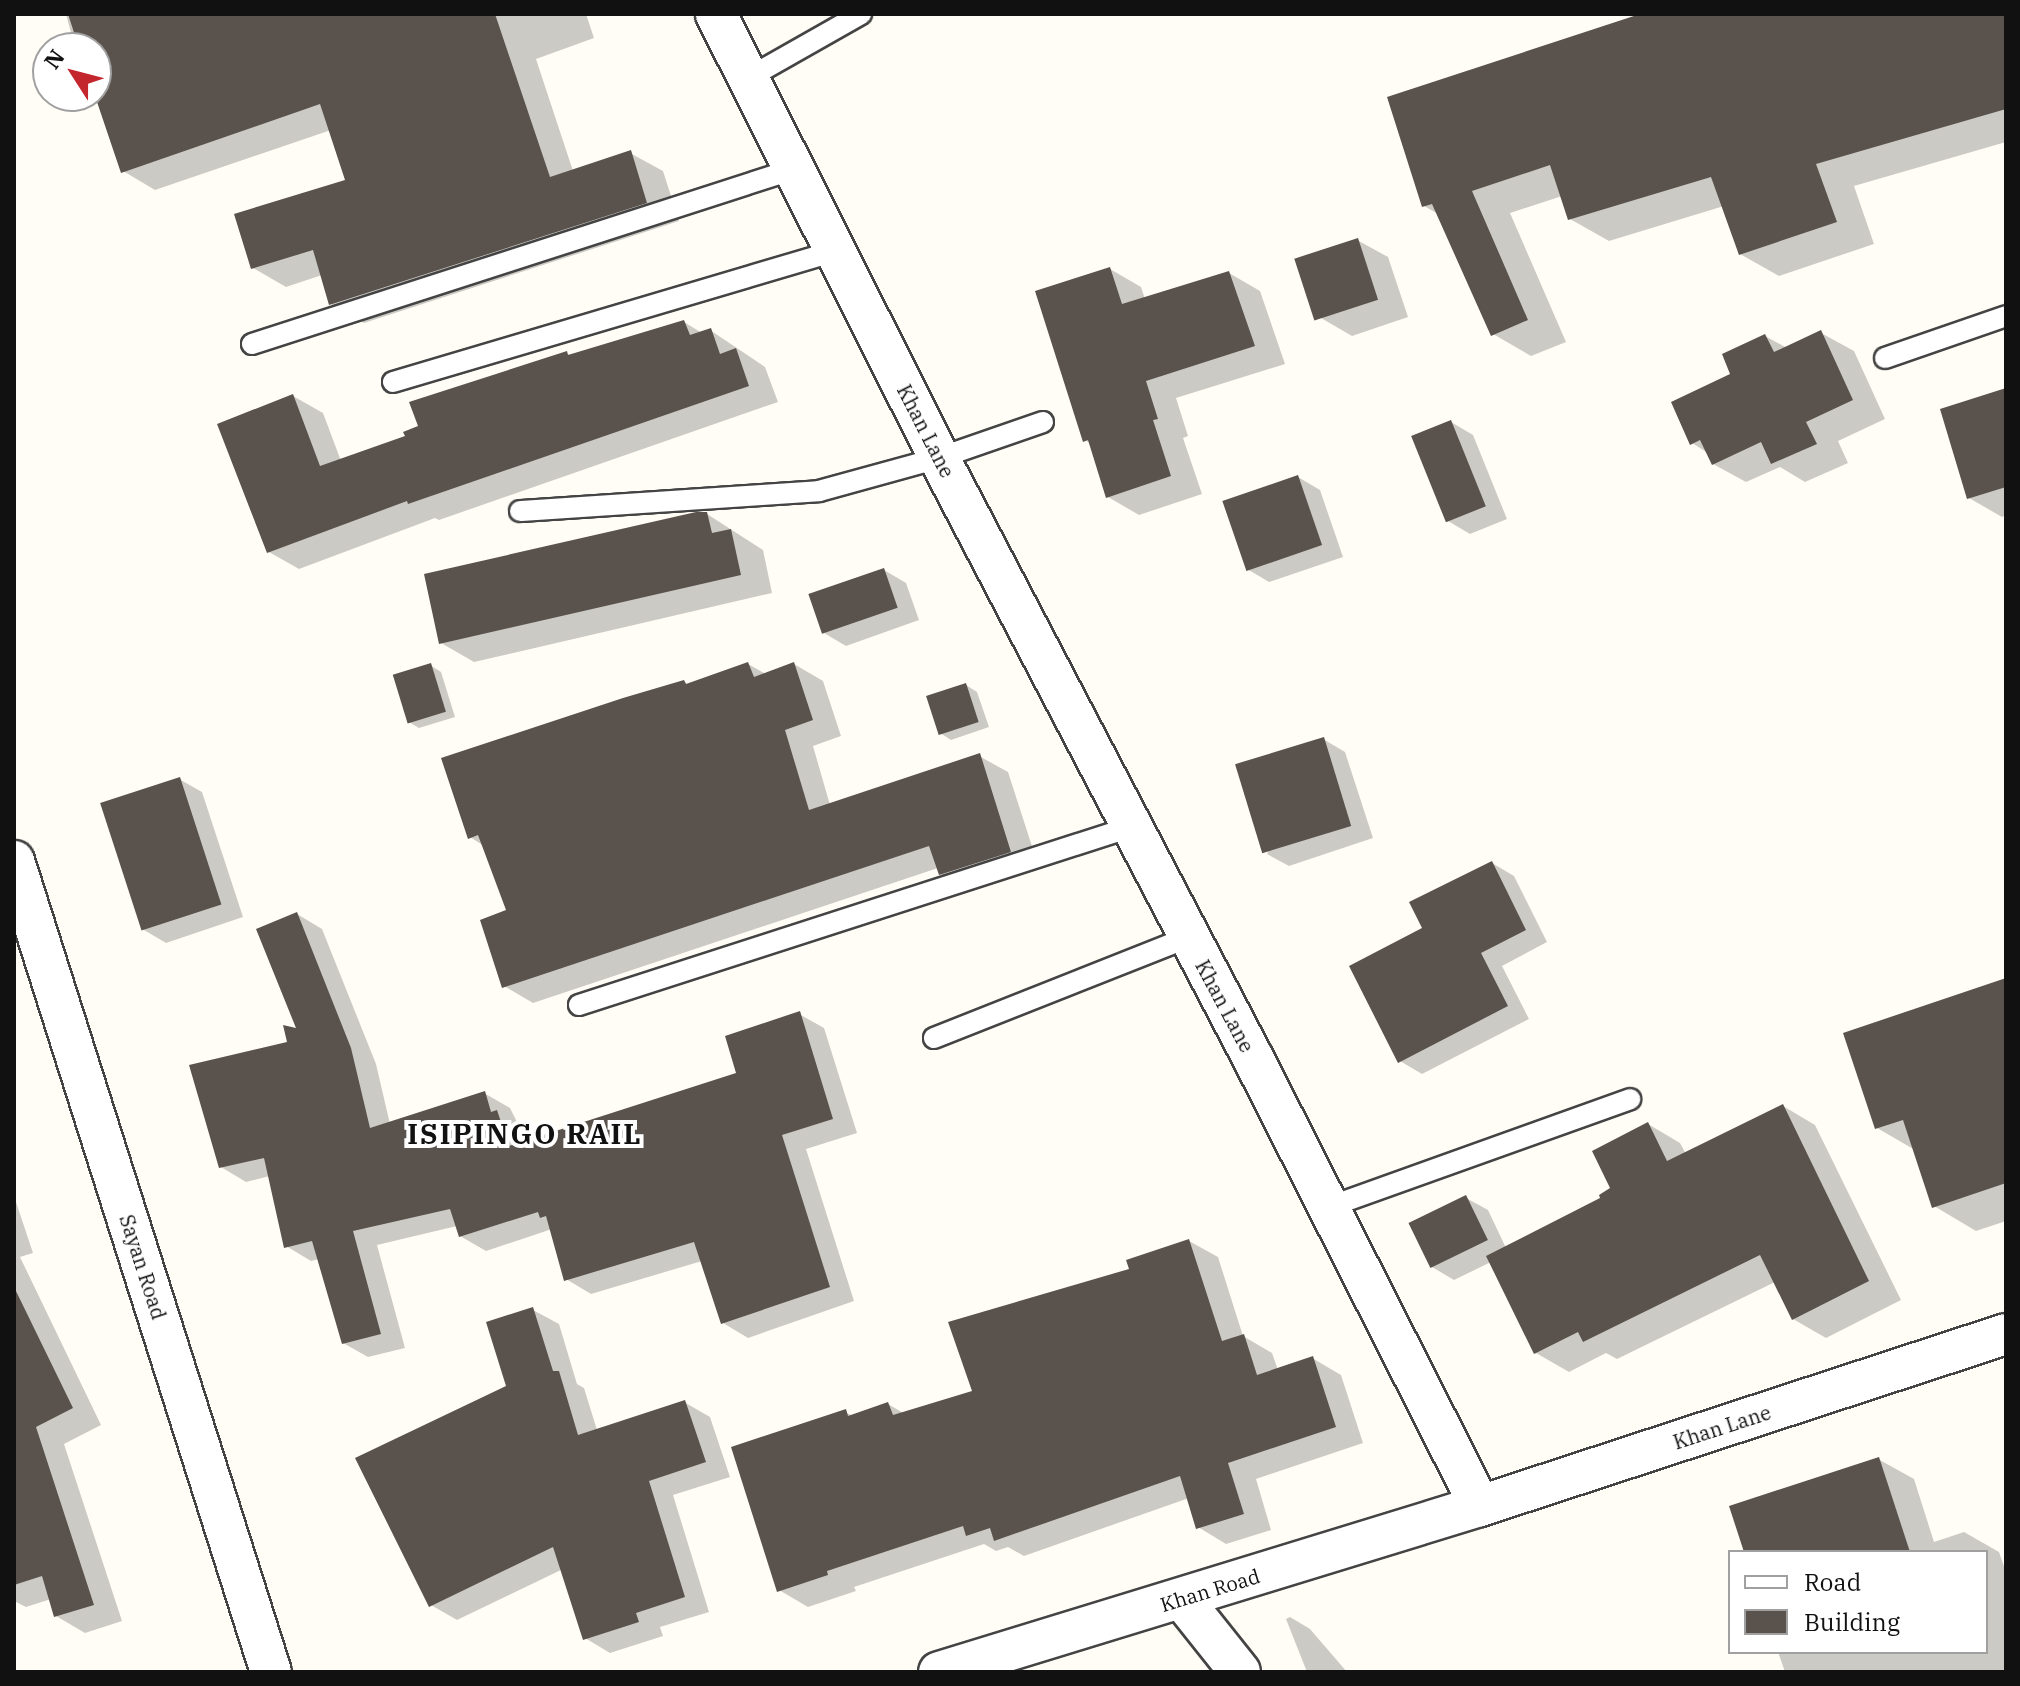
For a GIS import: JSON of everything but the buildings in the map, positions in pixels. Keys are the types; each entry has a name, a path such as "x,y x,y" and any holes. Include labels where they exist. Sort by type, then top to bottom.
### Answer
{"street":[{"name":"Khan Lane","path":"716,14 939,458 1329,1207 1480,1506 2006,1334"},
{"name":"Sayan Road","path":"14,861 271,1672"},
{"name":"Khan Road","path":"939,1672 1480,1506"},
{"path":"1182,1599 1240,1672"}],"lane":[{"path":"748,78 861,14"},
{"path":"252,344 794,169"},
{"path":"393,382 835,251"},
{"path":"1885,358 2006,316"},
{"path":"520,511 819,491 939,458 1043,422"},
{"path":"579,1005 1131,827"},
{"path":"934,1038 1189,937"},
{"path":"1329,1207 1630,1099"}],"district":[{"name":"ISIPINGO RAIL","path":"525,1134"}]}
